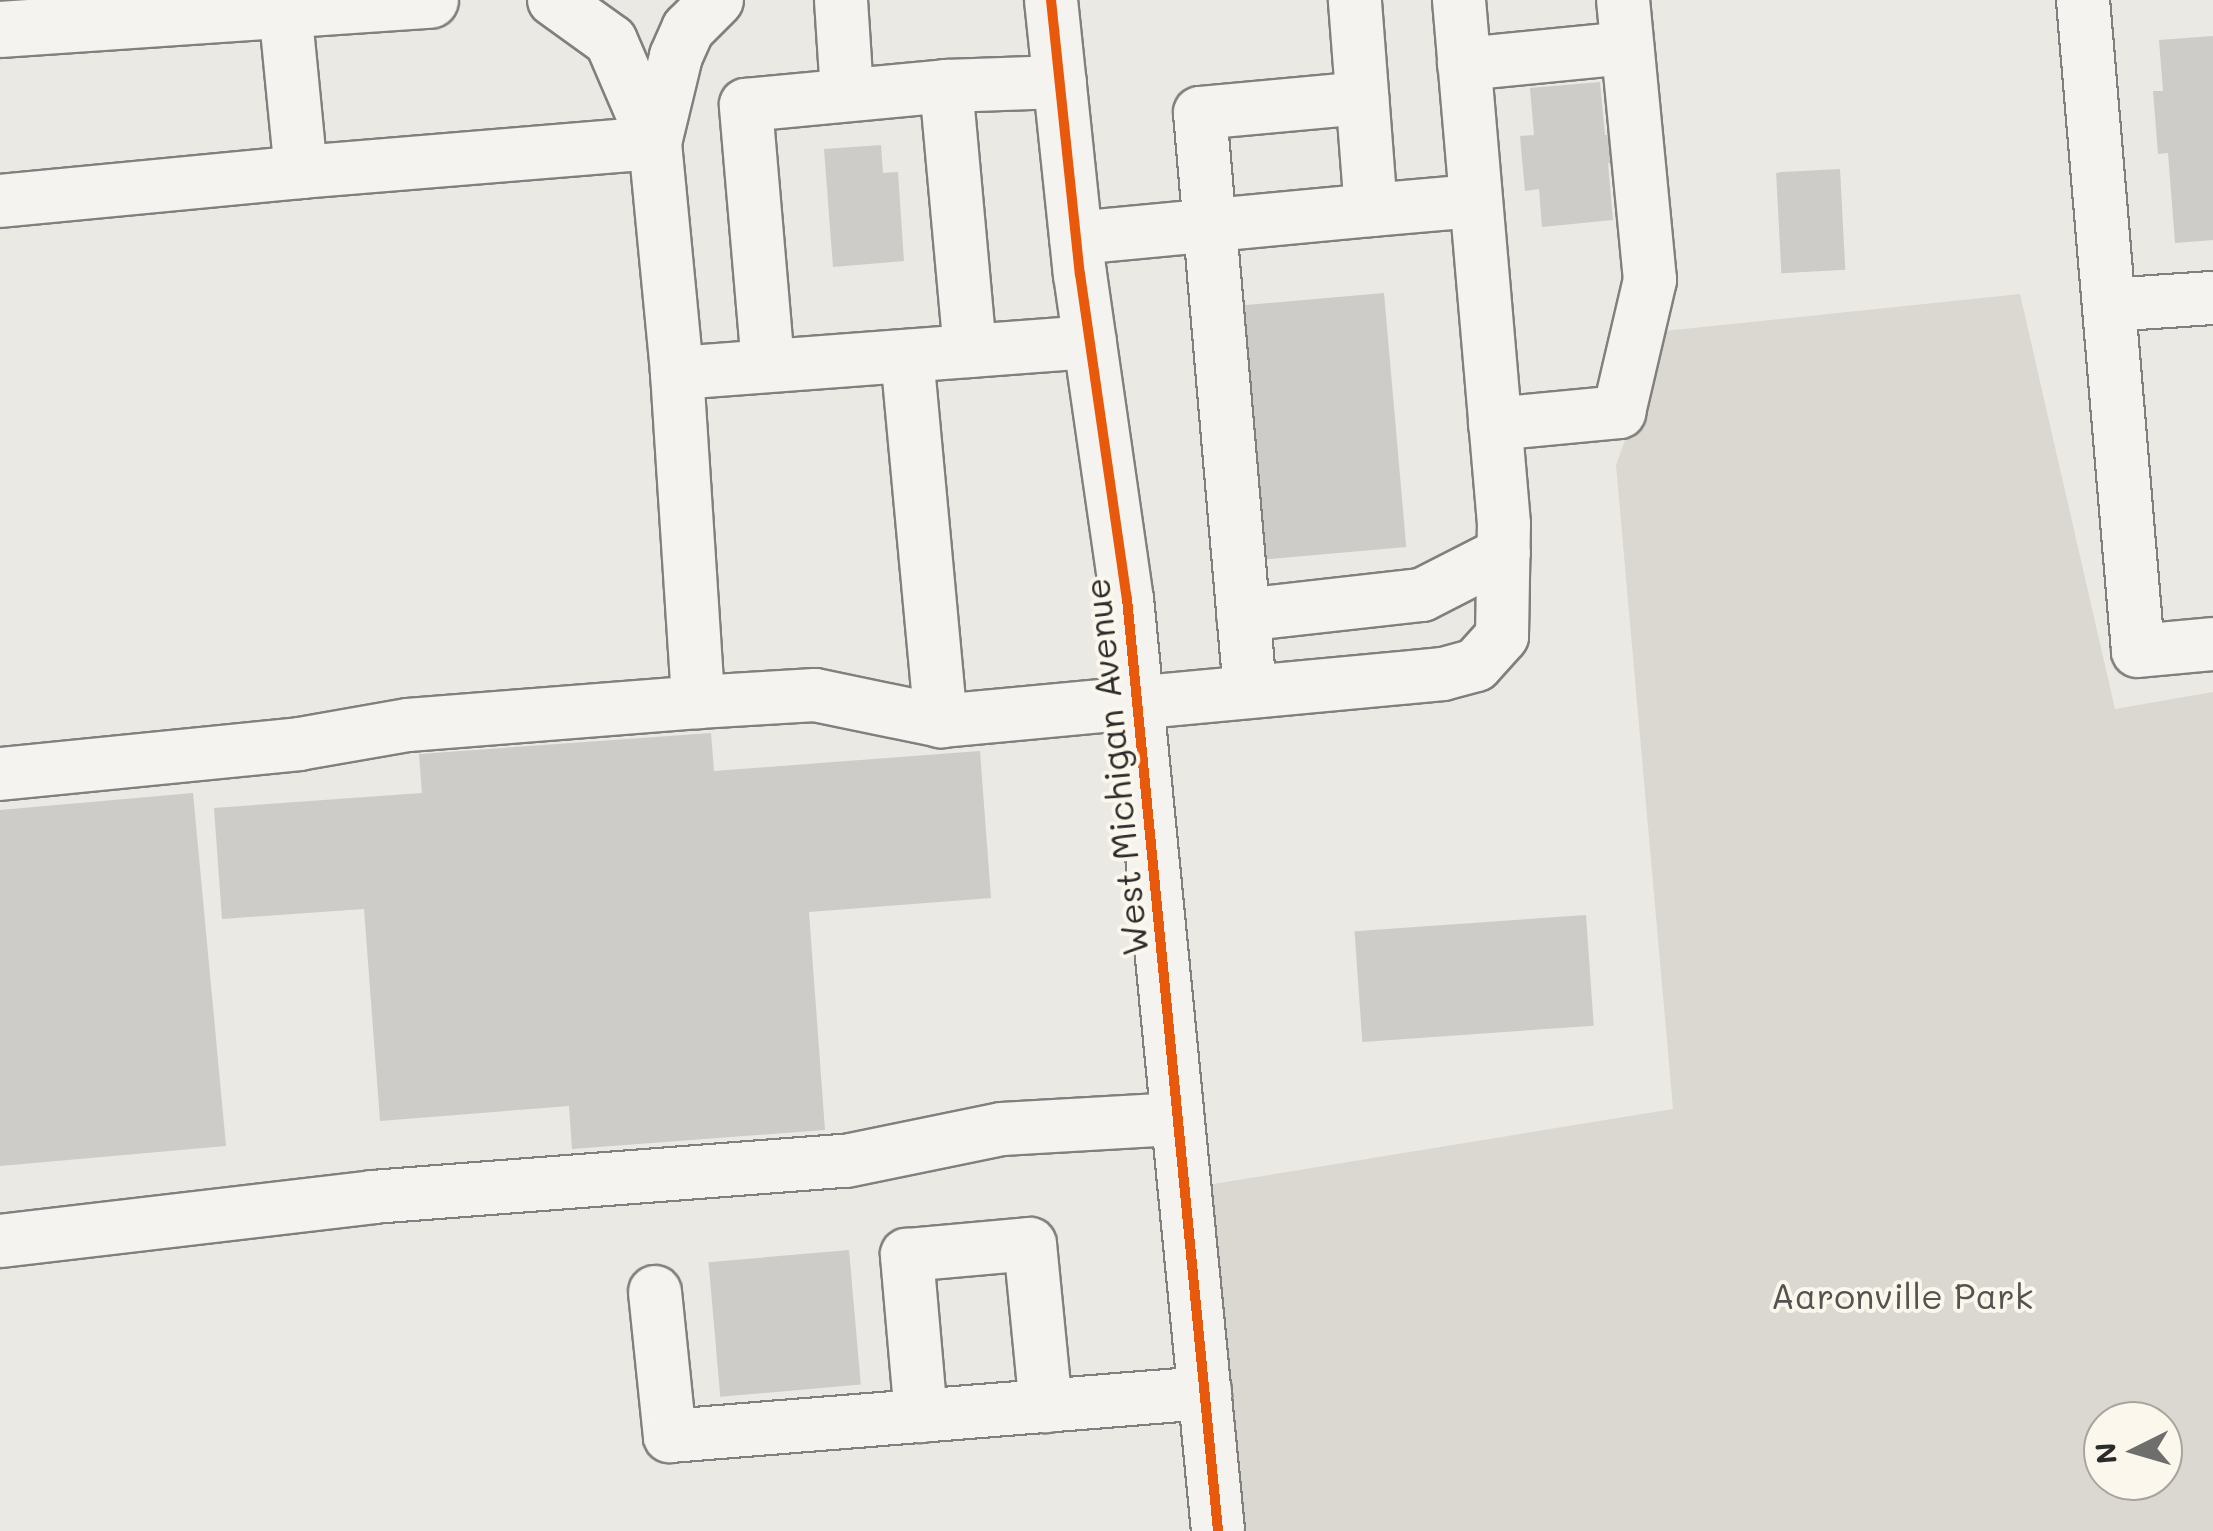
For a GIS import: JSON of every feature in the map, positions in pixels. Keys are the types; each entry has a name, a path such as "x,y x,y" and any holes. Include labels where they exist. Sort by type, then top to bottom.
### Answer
{"main road":[{"path":"0,29 211,7 286,9 430,0"}],"street":[{"path":"554,0 610,41 655,143 678,373 698,702"},
{"path":"655,143 676,56 688,29 717,0"},
{"path":"841,0 847,93"},
{"name":"West Michigan Avenue","path":"1051,0 1076,238 1138,701 1218,1531"},
{"path":"1354,0 1371,210"},
{"path":"0,774 299,744 408,725 698,702 815,695 941,721 1443,674 1476,665 1502,636 1504,553 1458,0"},
{"path":"2084,0 2138,650 2213,644"},
{"path":"286,9 301,172"},
{"path":"1464,64 1625,24 1650,280 1619,412 1495,424"},
{"path":"768,364 746,105 847,93 1060,82"},
{"path":"946,86 970,351"},
{"path":"1250,692 1200,113 1362,98"},
{"path":"0,201 655,143"},
{"path":"1076,238 1474,202"},
{"path":"2109,305 2213,298"},
{"path":"678,373 1090,342"},
{"path":"907,356 941,721"},
{"path":"1243,615 1422,595 1504,553"},
{"path":"0,1241 374,1197 846,1161 1002,1129 1178,1119"},
{"path":"920,1416 907,1255 1030,1244 1046,1406"},
{"path":"655,1292 670,1436 1205,1393"}],"green space":[{"name":"Aaronville Park","path":"2020,294 2115,709 2213,692 2213,1531 1241,1531 1207,1185 1673,1109 1616,465 1664,331"}],"building":[{"path":"2213,36 2213,240 2175,243 2168,153 2158,154 2153,91 2163,91 2159,40"},
{"path":"1600,82 1605,135 1620,134 1623,163 1608,163 1613,220 1542,227 1539,189 1525,191 1520,136 1534,135 1530,88"},
{"path":"881,145 883,173 898,172 904,261 833,267 824,149"},
{"path":"1840,169 1845,270 1781,273 1776,172"},
{"path":"1384,293 1406,547 1257,560 1235,306"},
{"path":"711,733 714,771 980,751 991,898 809,912 825,1130 572,1149 569,1106 380,1121 364,909 222,919 214,808 422,793 419,754"},
{"path":"193,793 226,1146 0,1166 0,810"},
{"path":"1586,915 1594,1026 1362,1042 1355,931"},
{"path":"849,1250 861,1384 720,1397 709,1262"}],"cycle path":[{"path":"1051,0 1080,274 1127,599 1218,1531"}]}
